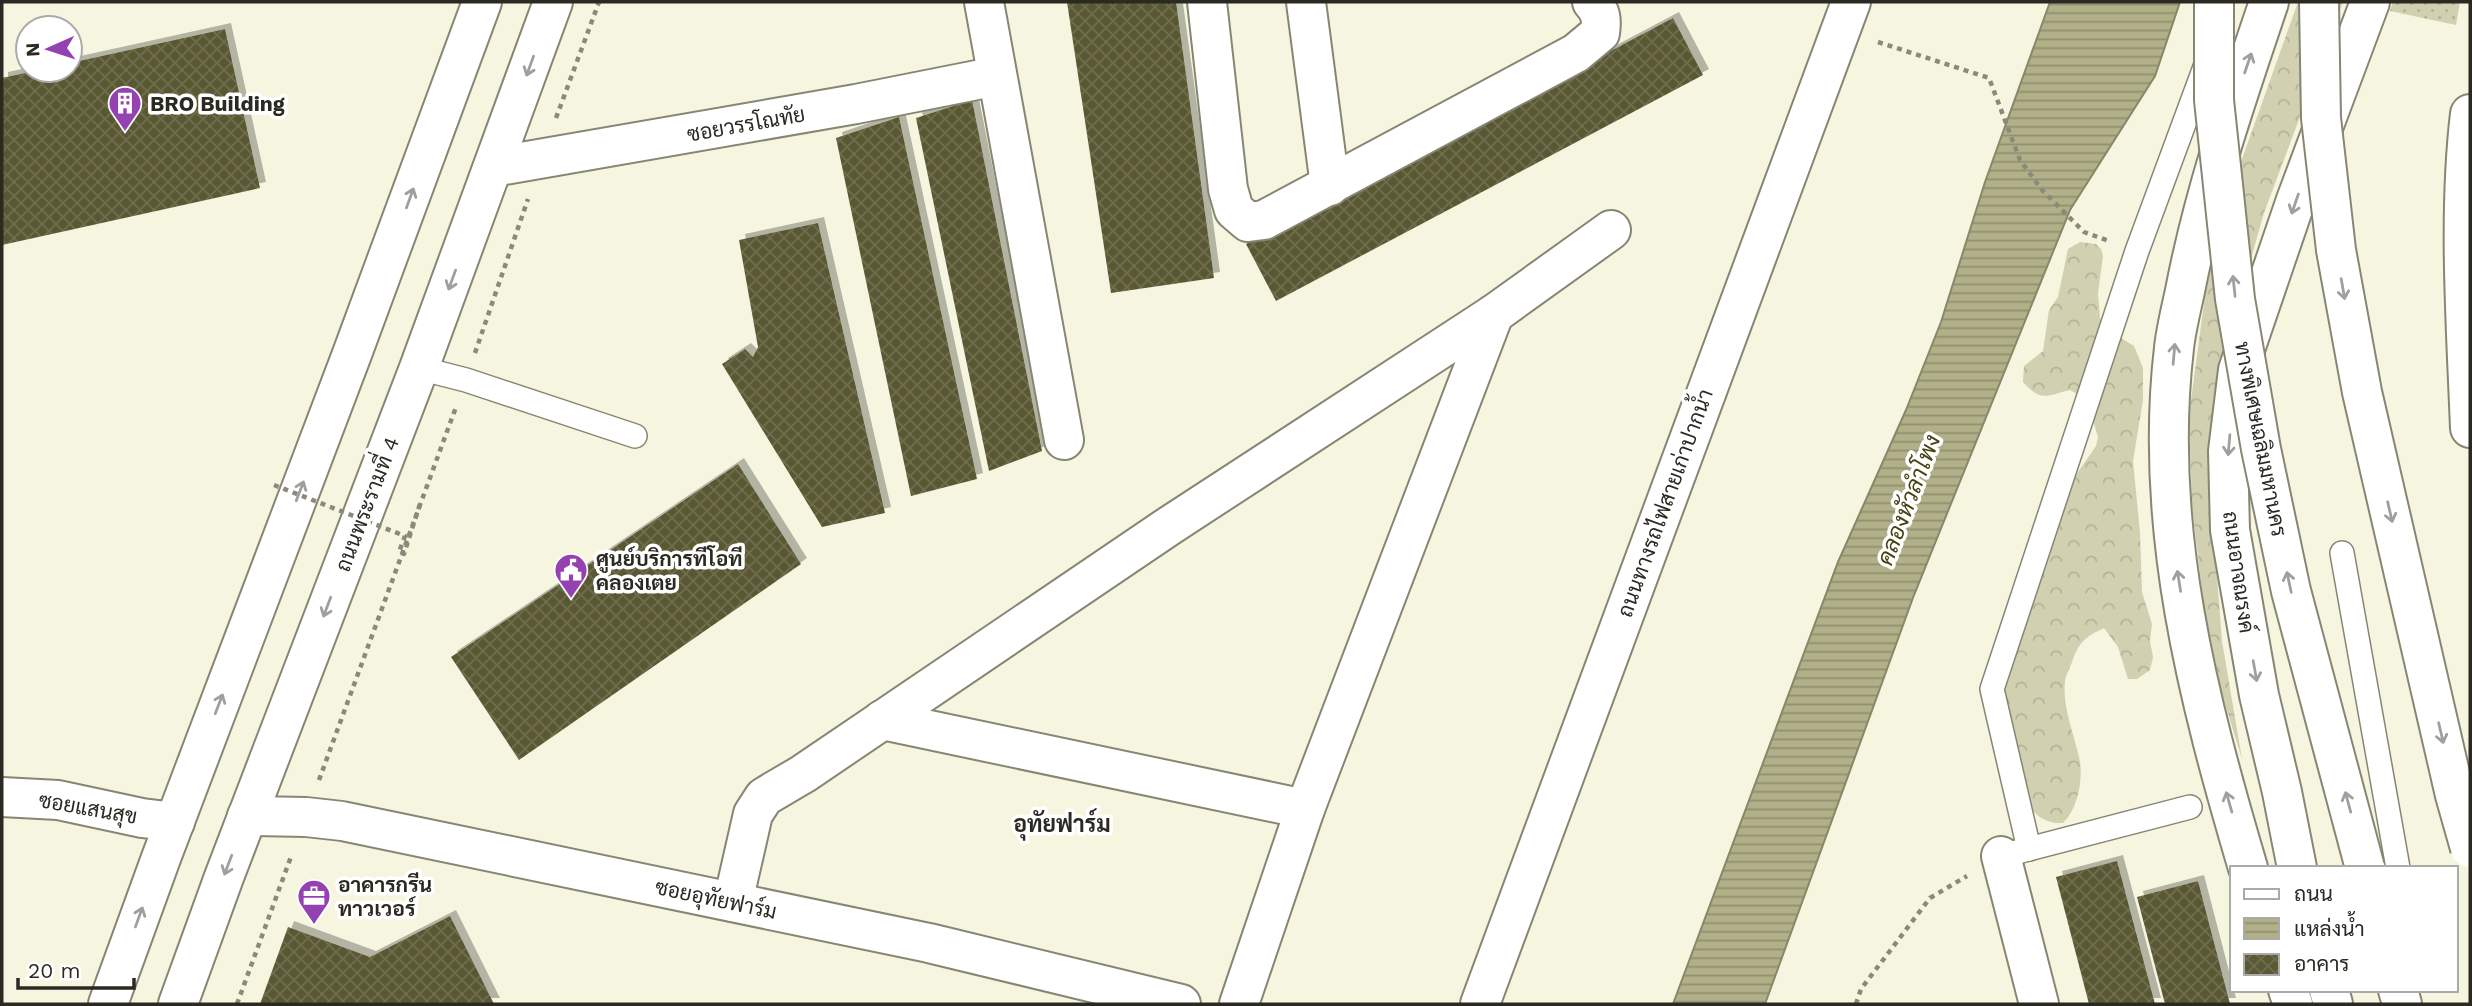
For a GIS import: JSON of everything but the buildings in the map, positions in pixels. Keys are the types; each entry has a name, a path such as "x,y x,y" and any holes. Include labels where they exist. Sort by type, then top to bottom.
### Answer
{"main road":[{"path":"108,1004 482,2"},
{"name":"ถนนพระรามที่ 4","path":"178,1004 419,368 553,2"},
{"path":"984,2 1064,440"},
{"path":"1207,2 1228,189 1234,210 1248,222 1264,220 1330,186 1576,53 1600,33 1600,11 1592,2"},
{"path":"1306,2 1330,186"},
{"name":"ทางพิเศษเฉลิมมหานคร","path":"2214,2 2214,100 2240,326 2261,449 2291,591 2364,866"},
{"path":"2247,866 2203,706 2183,610 2172,535 2169,439 2174,348 2194,242 2220,146 2269,2"},
{"path":"2319,2 2321,118 2338,263 2362,392 2455,794 2470,848"},
{"name":"ถนนอาจณรงค์","path":"2297,866 2259,695 2232,544 2228,451 2238,370 2296,200 2370,2"},
{"name":"ถนนทางรถไฟสายเก่าปากน้ำ","path":"1480,1004 1846,16"},
{"name":"ซอยวรรโณทัย","path":"493,167 856,104 997,76"},
{"path":"2468,132 2465,300 2470,428"},
{"path":"733,902 753,814 764,797 803,774 1169,526 1494,314 1611,230"},
{"path":"1239,1004 1305,809 1494,314"},
{"path":"882,720 1305,809"},
{"name":"ซอยแสนสุข","path":"2,797 58,800 142,818 175,822"},
{"name":"ซอยอุทัยฟาร์ม","path":"247,816 306,817 342,821 929,943 1181,1004"},
{"path":"2015,853 2039,1004"}],"lane":[{"path":"2190,807 2015,853 1992,690 2137,251 2230,2"},
{"path":"419,368 466,380 635,436"},
{"path":"2342,553 2398,866"}],"path":[{"path":"237,1004 466,380 541,160 599,2"},
{"path":"1846,16 1989,78 2020,160 2042,190 2084,232"},
{"path":"274,485 405,536 399,552 404,554 420,504"},
{"path":"1856,1004 1861,989 1930,898 2015,853"}],"green space":[{"path":"2298,2 2343,2 2264,213 2221,364 2208,459 2222,641 2242,759 2222,694 2204,607 2192,506 2189,415 2207,281 2237,173"},
{"path":"2393,2 2460,2 2456,25 2390,11"},
{"path":"2080,242 2096,244 2103,256 2098,293 2100,318 2108,330 2134,346 2143,368 2143,400 2133,461 2142,592 2152,624 2150,641 2153,657 2150,670 2137,679 2128,679 2118,647 2104,628 2087,637 2077,650 2066,677 2065,691 2080,765 2080,783 2073,810 2063,823 2057,823 2040,817 2025,800 2003,698 2022,619 2051,532 2078,472 2096,446 2098,437 2091,414 2077,394 2070,390 2039,395 2023,382 2024,366 2043,351 2049,310 2058,297 2068,249"}],"water":[{"name":"คลองหัวลำโพง","path":"2050,2 2180,2 2155,76 2070,210 1914,595 1765,1004 1673,1004 1838,562 1906,410 1941,322 1985,182"}],"place":[{"name":"BRO Building","path":"125,133"},
{"name":"ศูนย์บริการทีโอที คลองเตย","path":"571,600"},
{"name":"อาคารกรีน ทาวเวอร์","path":"314,926"}],"district":[{"name":"อุทัยฟาร์ม","path":"1062,824"}]}
